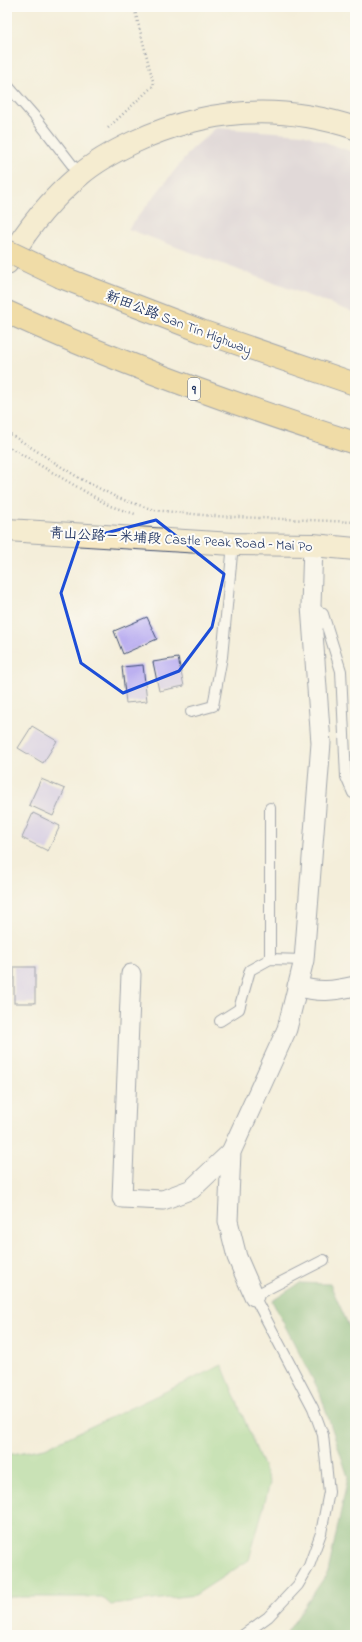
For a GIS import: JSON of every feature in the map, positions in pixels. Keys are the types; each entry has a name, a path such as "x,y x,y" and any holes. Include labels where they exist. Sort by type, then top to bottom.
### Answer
{"highway":[{"name":"新田公路 San Tin Highway","path":"7,251 61,277 201,331 355,384"},
{"name":"9","path":"7,312 162,378 256,411 355,443"}],"street":[{"path":"7,263 28,229 58,195 80,175 99,161 149,135 174,126 218,114 238,112 286,114 312,117 355,128"},
{"name":"青山公路－米埔段 Castle Peak Road – Mai Po","path":"7,530 233,544 312,545 355,549"},
{"path":"131,974 122,1198 162,1200 192,1189 230,1152 287,1030 304,960 321,743 311,606 312,545"},
{"path":"297,986 315,991 334,991 355,986"},
{"path":"230,1152 228,1221 237,1257 254,1296"}],"lane":[{"path":"7,85 35,116 80,175"},
{"path":"191,712 213,706 222,657 233,544"},
{"path":"311,606 323,614 341,671 346,777 353,793 355,794"},
{"path":"270,808 270,959"},
{"path":"220,1021 240,1009 250,970 270,959 304,960"},
{"path":"243,1635 268,1617 298,1585 309,1566 321,1532 329,1492 323,1435 313,1408 254,1296 324,1260"}],"path":[{"path":"104,131 154,85 134,7"},
{"path":"7,432 79,478 118,498 154,510 213,516 355,522"},
{"path":"7,446 110,506 140,516"}],"highlighted area":[{"path":"156,520 224,574 212,627 179,671 123,693 81,663 61,593 79,540"}],"shaded area":[{"path":"216,128 303,134 355,153 355,313 128,229 191,150"}],"green space":[{"path":"300,1283 330,1284 355,1340 355,1635 285,1635 328,1572 348,1477 320,1393 272,1301"},
{"path":"222,1365 270,1483 249,1560 195,1595 111,1605 102,1597 7,1597 7,1455 45,1448"}],"building":[{"path":"147,617 157,639 123,654 114,631"},
{"path":"178,658 184,686 159,691 153,662"},
{"path":"143,665 147,701 126,703 122,667"},
{"path":"32,726 57,741 43,763 18,748"},
{"path":"41,779 65,789 53,816 29,805"},
{"path":"33,813 60,826 48,851 22,838"},
{"path":"14,967 35,967 35,1003 14,1003"}]}
